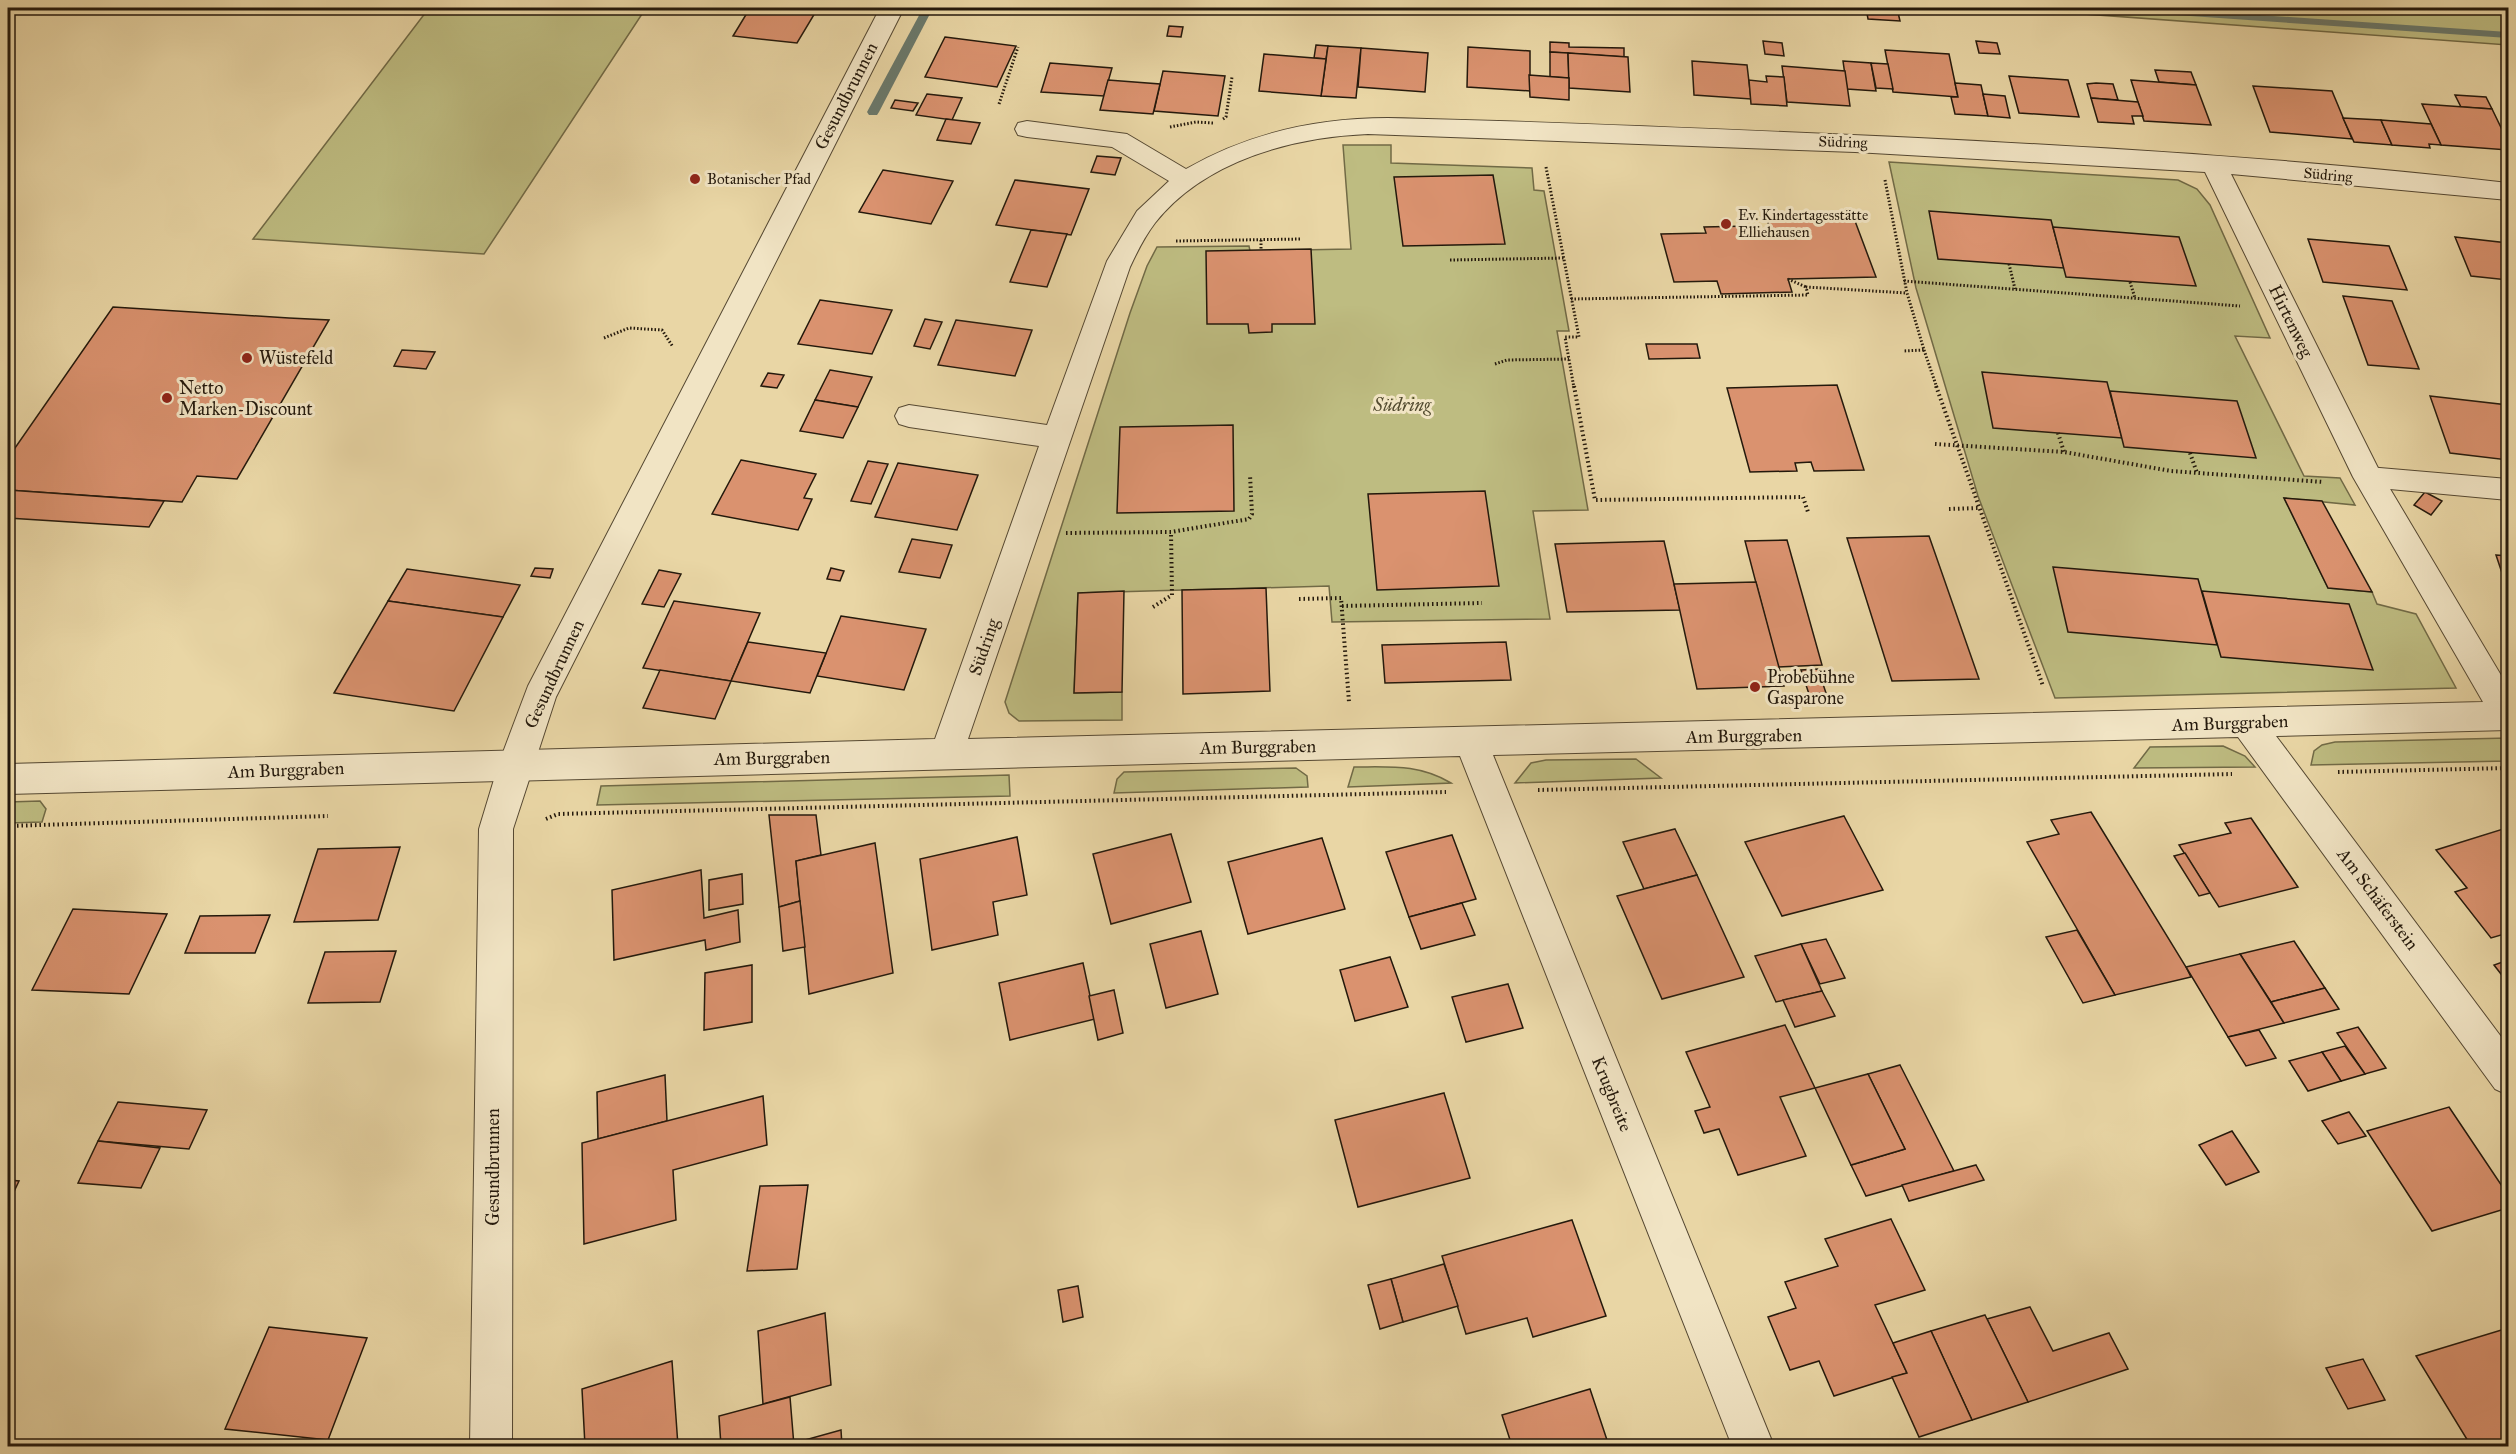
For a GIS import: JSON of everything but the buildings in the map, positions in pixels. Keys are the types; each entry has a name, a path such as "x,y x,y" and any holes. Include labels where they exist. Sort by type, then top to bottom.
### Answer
{"street":[{"name":"Gesundbrunnen","path":"490,1446 496,829 540,696 892,8"},
{"name":"Südring","path":"946,754 1117,267 1129,242 1148,214 1186,180 1241,153 1287,136 1323,128 1404,126 1878,144 2214,165 2508,191"},
{"path":"1027,129 1118,140 1186,180"},
{"name":"Hirtenweg","path":"2214,165 2368,477 2508,716"},
{"path":"909,416 1057,438"},
{"name":"Am Burggraben","path":"8,779 516,763 2508,716"},
{"name":"Am Schäferstein","path":"2247,723 2508,1076"},
{"name":"Krugbreite","path":"1471,742 1753,1446"}],"lane":[{"path":"2368,477 2508,490"}],"path":[{"path":"999,104 1018,46"},
{"path":"1163,126 1174,127 1196,122 1210,124 1226,117 1232,77"},
{"path":"1538,130 1579,337 1565,337 1595,500 1803,496 1808,512"},
{"path":"1878,144 1907,293 1924,350 1977,508 2058,728"},
{"path":"1261,240 1261,250"},
{"path":"1129,242 1301,240"},
{"path":"1450,260 1564,258"},
{"path":"2009,264 2015,290"},
{"path":"1788,279 1806,287 1907,293"},
{"path":"1905,281 2286,309"},
{"path":"2130,282 2135,298"},
{"path":"1571,299 1808,296 1806,287"},
{"path":"604,338 629,328 662,330 698,387"},
{"path":"1903,351 1924,350"},
{"path":"1495,364 1507,360 1569,359"},
{"path":"2058,433 2064,452"},
{"path":"1935,444 2064,452 2171,471 2197,473 2342,483 2368,477"},
{"path":"2190,453 2197,473"},
{"path":"1023,534 1171,532 1249,519 1251,514 1250,475"},
{"path":"1949,509 1977,508"},
{"path":"1153,607 1172,595 1171,532"},
{"path":"1299,599 1341,598 1352,745"},
{"path":"1342,606 1482,603"},
{"path":"496,829 529,827 558,814 2508,768"},
{"path":"8,826 330,816"}],"green space":[{"path":"429,8 646,8 484,254 253,239"},
{"path":"2003,8 2508,8 2508,45"},
{"path":"1343,145 1391,145 1391,163 1532,168 1534,190 1544,191 1569,331 1557,331 1588,510 1533,511 1550,619 1332,622 1329,586 1078,593 1074,693 1122,692 1122,720 1019,721 1009,713 1005,702 1130,313 1147,266 1157,247 1249,246 1250,251 1351,249"},
{"path":"1889,162 2178,180 2197,189 2210,205 2270,338 2235,336 2304,476 2340,478 2355,505 2284,498 2328,588 2372,592 2377,604 2416,614 2456,688 2055,698 1978,496 1916,288"},
{"path":"2508,738 2508,761 2311,765 2314,751 2322,745 2335,742"},
{"path":"2223,746 2245,756 2255,767 2134,768 2150,747"},
{"path":"1636,759 1661,778 1515,783 1531,763 1546,760"},
{"path":"1354,767 1404,768 1428,772 1451,783 1348,787"},
{"path":"1296,768 1307,776 1308,787 1114,793 1117,779 1124,772"},
{"path":"1009,775 1010,796 597,805 601,786"},
{"path":"40,801 46,809 42,822 8,823 8,802"}],"waterway":[{"path":"873,112 928,8"},
{"path":"2118,8 2508,35"}],"place":[{"name":"Botanischer Pfad","path":"695,179"},
{"name":"Ev. Kindertagesstätte Elliehausen","path":"1726,224"},
{"name":"Wüstefeld","path":"247,358"},
{"name":"Netto Marken-Discount","path":"167,398"},
{"name":"Probebühne Gasparone","path":"1755,687"}]}
